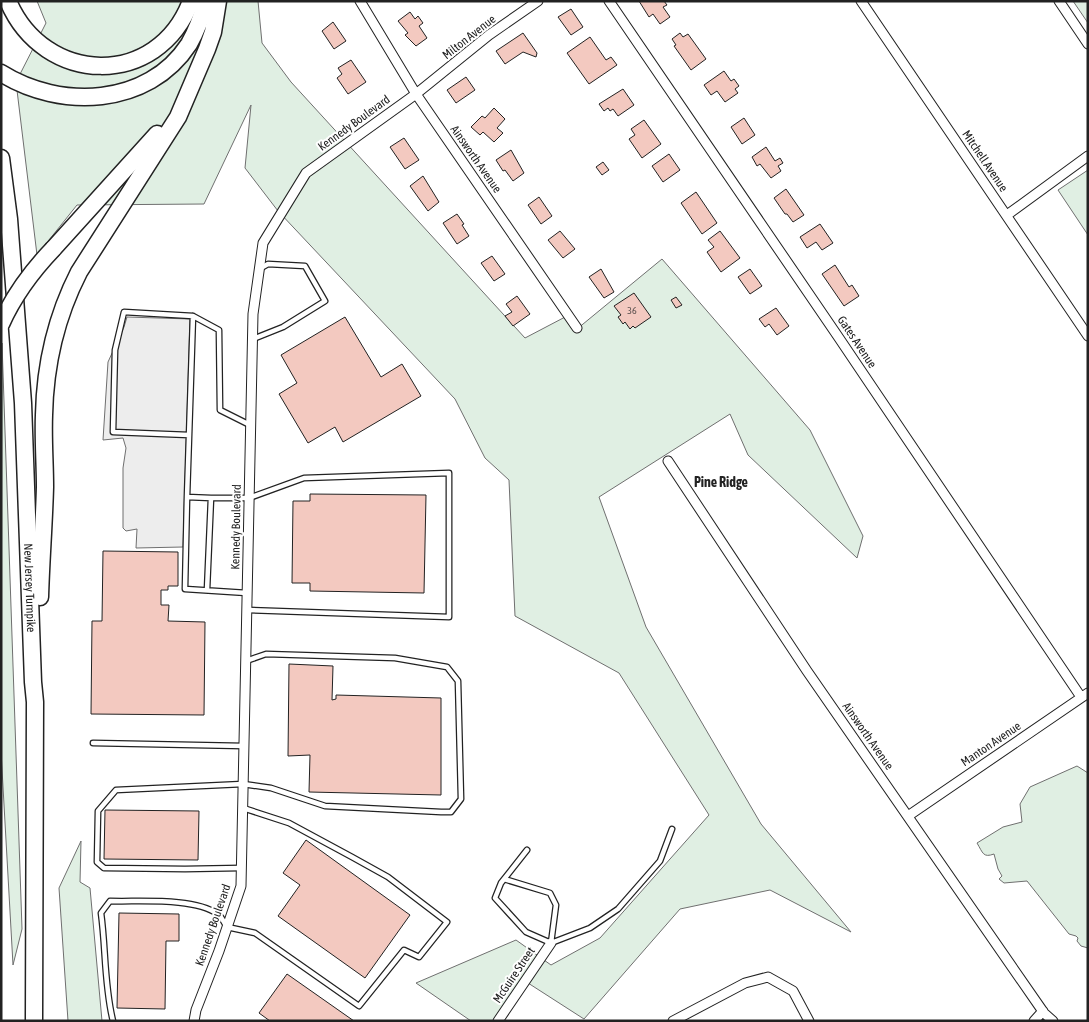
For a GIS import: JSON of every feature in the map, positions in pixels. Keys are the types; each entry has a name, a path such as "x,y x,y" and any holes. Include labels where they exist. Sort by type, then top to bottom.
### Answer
{"highway":[{"path":"8,1 22,26 36,42 52,53 71,62 92,66 113,66 137,60 156,49 181,23 191,1"},
{"path":"1,73 49,94 86,98 107,96 145,82 162,72 176,60 189,44 200,23 206,1"},
{"path":"35,702 39,682 38,620 44,498 44,413 50,356 56,325 66,297 79,272 178,117 207,49 218,1"},
{"path":"1,324 21,287 34,269 151,142 185,98"},
{"name":"New Jersey Turnpike","path":"1,158 8,219 23,403 35,702 34,1021"}],"street":[{"name":"Ainsworth Avenue","path":"360,1 416,94 578,328"},
{"name":"Milton Avenue","path":"416,94 489,35 538,1"},
{"name":"Gates Avenue","path":"609,1 1084,695"},
{"name":"Mitchell Avenue","path":"861,1 1088,336"},
{"path":"1059,1 1088,44"},
{"name":"Kennedy Boulevard","path":"194,1021 196,1010 241,886 252,339 253,314 263,243 306,173 416,94"},
{"path":"1007,215 1088,156"},
{"name":"Ainsworth Avenue","path":"668,461 808,671 1043,1011 1053,1021"},
{"name":"Manton Avenue","path":"908,816 1084,695"},
{"name":"McGuire Street","path":"498,1021 551,943"},
{"path":"673,1021 745,983 768,977 793,991 809,1021"},
{"path":"1034,1021 1043,1011"}],"lane":[{"path":"252,339 283,327 325,302 305,266 268,264 260,268"},
{"path":"189,435 113,432 115,350 124,312 193,316 220,330 220,410 250,426"},
{"path":"193,316 185,589 247,593"},
{"path":"188,497 249,498 304,478 449,474 448,617 247,610"},
{"path":"207,590 211,498"},
{"path":"241,868 185,870 104,868 97,862 98,811 116,790 243,784 271,788 325,806 451,812 461,800 458,681 447,667 395,658 266,654 246,661"},
{"path":"93,743 244,746"},
{"path":"113,1021 106,988 107,970 101,912 110,902 191,903 220,916 227,927 255,933 359,1006 404,950 419,957 447,922 388,877 289,823 242,808"},
{"path":"527,850 504,878 495,898 526,932 551,943 590,928 618,909 660,861 672,829"},
{"path":"504,878 550,893 556,905 551,943"}],"green space":[{"path":"37,1 258,1 262,43 291,82 525,338 567,316 577,329 662,259 810,430 863,536 857,558 748,455 730,414 599,497 646,627 761,824 851,932 770,890 680,909 584,1019 528,983 500,1021 471,1021 416,983 516,940 551,965 600,938 709,815 619,673 515,616 509,480 485,458 455,399 278,211 245,168 251,105 204,204 77,205 37,255 16,82 46,23"},
{"path":"1073,1 1088,1 1088,23"},
{"path":"1088,170 1088,235 1058,190"},
{"path":"2,343 22,929 13,965 1,751"},
{"path":"1077,766 1088,773 1088,948 1081,946 1076,936 1069,934 1027,881 1004,883 999,879 1002,876 994,854 985,855 977,843 1003,827 1022,822 1020,804 1030,787"},
{"path":"81,841 80,882 90,888 102,1021 68,1021 59,888"}],"shaded area":[{"path":"127,317 190,319 183,547 136,548 137,529 126,531 123,528 123,468 126,448 123,438 103,440 108,362"}],"building":[{"path":"639,1 664,1 667,5 663,7 670,17 660,24 653,14 649,17"},
{"path":"571,9 583,27 571,35 558,17"},
{"path":"410,12 415,19 418,16 423,23 419,26 427,38 416,46 405,35 408,33 398,21"},
{"path":"333,22 346,41 334,49 322,31"},
{"path":"523,33 537,53 536,57 523,52 505,64 496,51"},
{"path":"680,33 683,37 688,34 706,59 691,70 674,46 676,45 672,39"},
{"path":"590,37 606,60 611,57 617,65 589,84 567,53"},
{"path":"351,60 366,82 348,94 337,78 342,74 338,68"},
{"path":"724,71 731,81 734,79 739,86 735,89 738,93 725,102 717,91 711,95 704,85"},
{"path":"466,77 475,90 456,103 447,90"},
{"path":"623,89 634,105 618,116 613,109 610,111 608,108 604,111 599,104"},
{"path":"494,108 505,119 497,128 503,133 494,142 483,132 480,135 471,127 482,116 485,118"},
{"path":"744,118 755,135 742,144 731,127"},
{"path":"644,120 661,144 642,158 629,139 635,135 631,129"},
{"path":"404,138 419,160 405,169 390,147"},
{"path":"766,147 775,161 780,158 783,163 778,166 781,171 771,178 760,164 757,166 752,157"},
{"path":"511,150 524,173 513,181 496,160"},
{"path":"669,154 680,170 663,182 652,166"},
{"path":"603,162 609,170 602,175 596,167"},
{"path":"423,176 439,202 428,211 410,186"},
{"path":"786,189 804,215 793,222 774,198"},
{"path":"696,192 717,223 702,234 681,203"},
{"path":"539,197 552,216 541,224 528,205"},
{"path":"457,214 469,236 457,244 443,223"},
{"path":"820,224 833,243 822,250 816,242 807,248 800,237"},
{"path":"560,231 575,249 563,258 548,240"},
{"path":"720,231 740,258 721,272 707,252 714,247 708,240"},
{"path":"492,256 505,274 494,281 481,263"},
{"path":"835,265 849,287 852,285 859,296 844,306 822,274"},
{"path":"601,269 614,292 604,298 589,277"},
{"path":"750,269 762,286 750,294 738,277"},
{"path":"634,293 651,317 635,328 633,326 630,329 618,317 621,315 614,306"},
{"path":"517,296 530,314 513,326 505,316 512,312 506,304"},
{"path":"676,297 682,305 676,308 671,300"},
{"path":"776,308 789,326 777,335 769,324 765,327 759,319"},
{"path":"345,317 381,377 402,364 421,396 343,442 335,427 308,443 279,394 297,383 281,355"},
{"path":"310,494 426,495 424,593 310,591 310,583 292,583 293,501 310,501"},
{"path":"103,551 178,552 178,586 168,586 168,590 161,590 161,605 169,605 168,621 205,622 204,715 91,714 92,621 102,621"},
{"path":"289,664 333,666 332,700 336,699 336,695 441,698 441,795 309,792 310,755 288,756"},
{"path":"105,810 199,811 198,860 104,859"},
{"path":"306,840 410,915 365,978 278,916 300,885 283,873"},
{"path":"119,913 179,914 179,941 166,941 165,1009 117,1008"},
{"path":"287,974 354,1021 270,1021 259,1013"}],"district":[{"name":"Pine Ridge","path":"721,482"}]}
